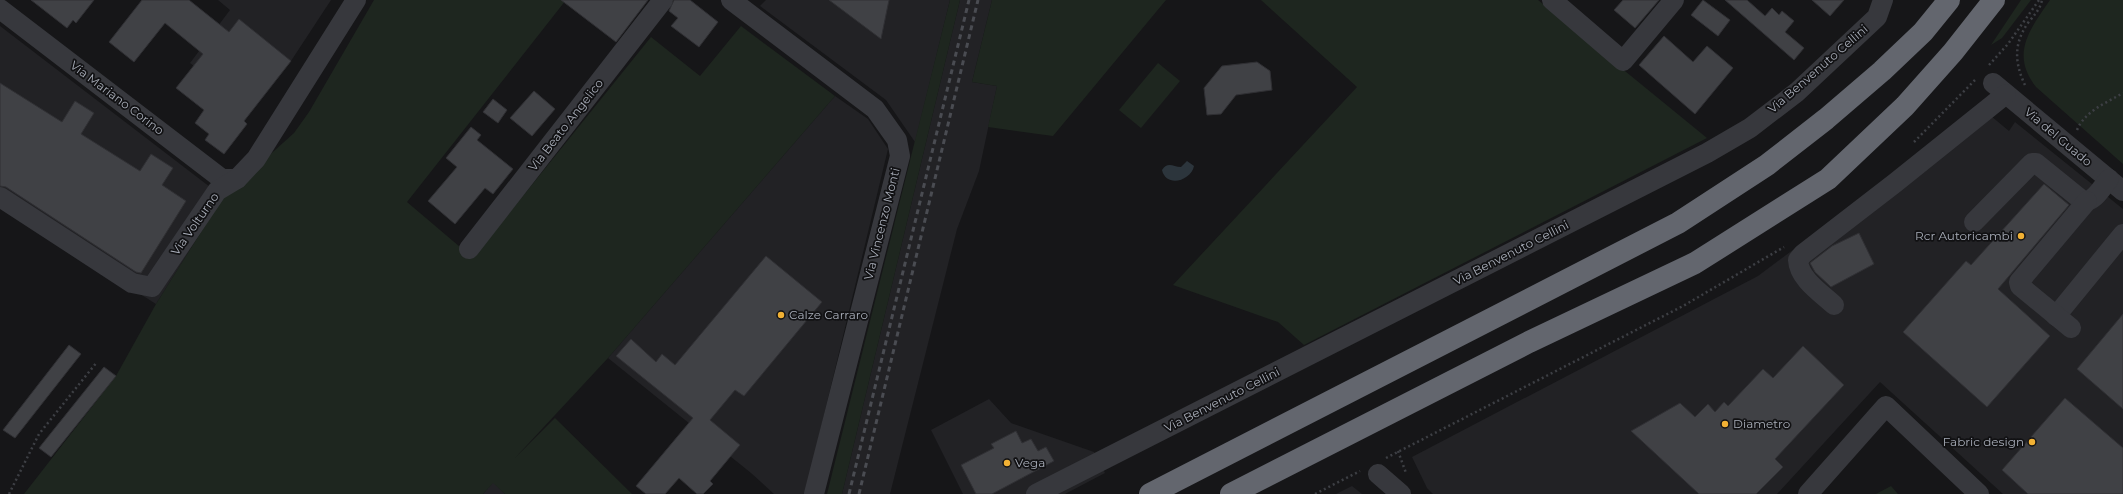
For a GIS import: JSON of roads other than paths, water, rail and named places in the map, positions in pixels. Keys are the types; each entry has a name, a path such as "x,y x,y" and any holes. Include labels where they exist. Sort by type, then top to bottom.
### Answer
{"highway":[{"path":"1150,494 1678,223 1767,165 1826,119 1882,71 1923,32 1949,0"},
{"path":"1231,494 1529,342 1695,263 1828,179 1905,106 1953,52 1994,0"}],"street":[{"name":"Via Volturno","path":"0,197 132,283 152,288 216,191 237,179 256,159 356,0"},
{"name":"Via Beato Angelico","path":"469,249 663,0"},
{"name":"Via Vincenzo Monti","path":"731,0 753,15 875,109 897,140 900,156 814,494"},
{"path":"1552,0 1623,61 1674,0"},
{"name":"Via Benvenuto Cellini","path":"1036,494 1700,157 1750,128 1797,92 1858,36 1877,17 1882,0"},
{"name":"Via Mariano Corino","path":"0,9 222,179 237,179"},
{"name":"Via del Guado","path":"1834,305 1805,277 1798,267 1798,260 1800,257 2000,89 2116,185"},
{"path":"1974,222 2032,163 2036,163 2087,202"},
{"path":"2116,185 2087,202 2019,282 2020,286 2063,322 2123,234"},
{"path":"1808,494 1886,406 1979,494"},
{"path":"1378,474 1398,493"}],"railway":[{"path":"849,494 969,0"},
{"path":"859,494 978,0"}],"place":[{"name":"Rcr Autoricambi","path":"2021,236"},
{"name":"Calze Carraro","path":"781,315"},
{"name":"Diametro","path":"1725,424"},
{"name":"Fabric design","path":"2032,442"},
{"name":"Vega","path":"1007,463"}]}
